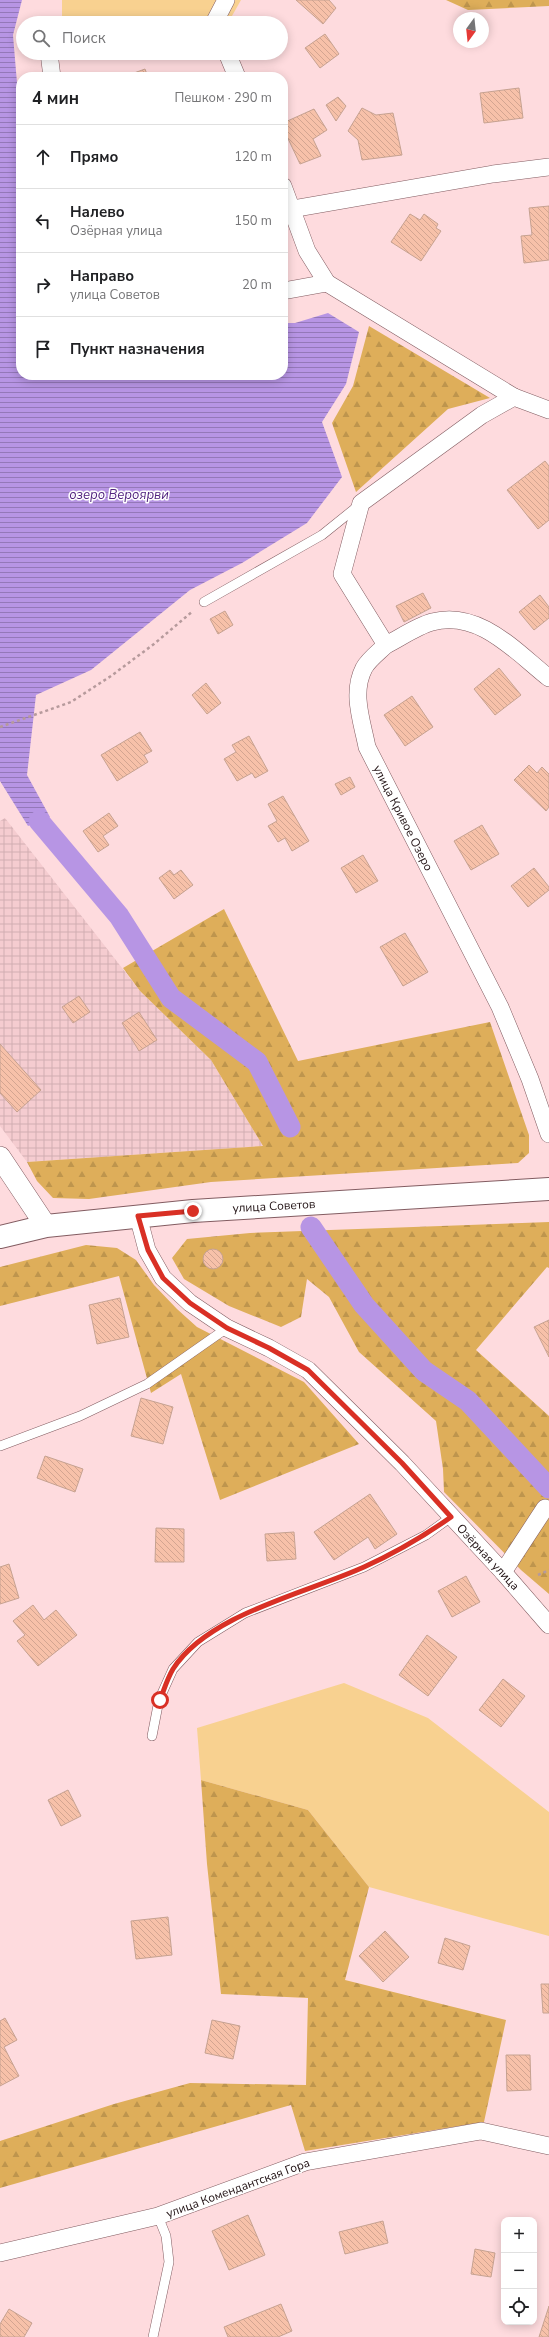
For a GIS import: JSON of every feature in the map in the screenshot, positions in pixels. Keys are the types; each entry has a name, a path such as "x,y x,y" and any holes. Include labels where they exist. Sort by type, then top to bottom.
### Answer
{"main road":[{"name":"улица Советов","path":"0,1237 46,1226 138,1216 549,1189"}],"street":[{"path":"218,16 226,0"},
{"path":"51,60 52,72"},
{"path":"229,60 235,72"},
{"path":"292,209 493,174 549,167"},
{"path":"288,199 307,251 327,284 514,397 549,410"},
{"path":"288,290 327,284"},
{"path":"386,645 342,574 361,503 482,415 514,397"},
{"name":"улица Кривое Озеро","path":"549,678 492,632 478,625 460,620 432,622 386,645 364,667 359,685 358,704 367,747 500,1007 530,1078 549,1134"},
{"path":"0,1157 46,1226"},
{"name":"Озёрная улица","path":"138,1216 148,1250 163,1278 190,1303 227,1328 269,1348 308,1370 402,1463 503,1572 549,1625"},
{"path":"503,1572 545,1508"},
{"name":"улица Комендантская Гора","path":"0,2253 158,2216 305,2162 481,2131 549,2146"}],"lane":[{"path":"204,602 322,536 361,503"},
{"path":"0,1446 80,1416 147,1384 227,1328"},
{"path":"152,1736 160,1700 173,1669 198,1642 245,1613 364,1567 426,1535 451,1517"},
{"path":"153,2337 170,2262 166,2236 158,2216"}],"path":[{"path":"0,726 71,702 111,676 154,644 204,602"},
{"path":"538,1575 549,1570"}],"shaded area":[{"path":"62,0 241,0 232,16 62,16"},
{"path":"5,818 140,991 211,1060 263,1146 27,1162 0,1126 0,821"},
{"path":"344,1683 428,1718 549,1812 549,1936 369,1887 308,1810 201,1780 197,1728"}],"green space":[{"path":"446,0 549,0 549,6 468,10"},
{"path":"369,326 490,398 448,409 356,492 332,423 353,386"},
{"path":"224,909 298,1061 490,1022 529,1135 529,1153 518,1163 211,1182 89,1199 53,1198 37,1181 27,1162 263,1146 211,1060 140,991 123,968"},
{"path":"549,1222 549,1268 547,1267 476,1350 549,1416 549,1594 521,1570 444,1492 443,1469 436,1421 359,1352 329,1297 307,1279 301,1317 281,1327 229,1306 184,1279 172,1258 187,1239 250,1233"},
{"path":"86,1245 117,1248 136,1260 154,1285 197,1327 304,1382 359,1444 220,1500 181,1374 151,1393 119,1276 0,1306 0,1267"},
{"path":"201,1780 308,1810 369,1887 345,1980 506,2020 484,2122 305,2151 291,2105 0,2188 0,2141 114,2104 190,2083 306,2085 308,1998 221,1994 207,1864"}],"water":[{"name":"озеро Вероярви","path":"0,0 22,0 18,16 16,16 13,35 16,72 16,380 288,380 288,323 295,323 328,313 359,332 346,384 322,422 342,477 307,523 242,563 190,590 91,670 36,695 27,775 50,817 28,826 0,781"}],"building":[{"path":"296,0 329,0 336,8 323,24"},
{"path":"325,34 339,54 320,68 305,48"},
{"path":"145,69 146,72 137,72"},
{"path":"519,88 523,118 484,123 480,93"},
{"path":"338,97 346,106 336,121 326,105"},
{"path":"362,108 376,115 393,113 402,155 362,160 358,140 348,131"},
{"path":"314,109 327,130 313,139 321,156 300,164 288,139 288,121"},
{"path":"549,206 549,260 524,263 521,236 532,235 529,208"},
{"path":"410,214 420,220 424,214 438,224 436,228 441,231 421,261 391,242"},
{"path":"545,461 549,466 549,520 538,529 507,490"},
{"path":"423,593 431,608 404,622 396,606"},
{"path":"540,595 549,607 549,618 534,630 519,612"},
{"path":"225,611 233,625 218,634 210,619"},
{"path":"499,668 521,695 495,715 474,689"},
{"path":"206,683 221,703 207,714 192,695"},
{"path":"412,696 433,727 405,746 384,715"},
{"path":"140,732 152,751 144,755 148,762 117,781 101,755"},
{"path":"249,736 268,771 255,778 252,773 237,781 224,759 236,752 232,745"},
{"path":"529,765 537,773 542,767 549,774 549,807 546,811 514,780"},
{"path":"350,777 355,787 341,795 335,784"},
{"path":"283,796 309,841 292,851 285,838 278,842 268,826 277,821 268,804"},
{"path":"109,813 118,826 103,836 109,845 98,852 83,831"},
{"path":"482,825 499,854 471,870 454,841"},
{"path":"363,855 378,881 356,893 341,868"},
{"path":"534,868 549,887 549,890 528,907 511,886"},
{"path":"170,870 174,875 181,870 193,885 174,899 159,878"},
{"path":"405,933 428,972 403,986 380,947"},
{"path":"79,996 90,1012 73,1023 62,1007"},
{"path":"139,1012 157,1040 139,1051 122,1023"},
{"path":"0,1044 41,1090 17,1112 0,1093"},
{"path":"213,1249 220,1252 223,1259 220,1266 213,1269 206,1266 203,1259 206,1252"},
{"path":"120,1298 129,1337 97,1344 89,1305"},
{"path":"549,1320 549,1357 534,1327"},
{"path":"141,1398 173,1407 163,1444 131,1436"},
{"path":"45,1456 83,1469 75,1492 37,1478"},
{"path":"370,1494 397,1534 375,1549 368,1537 334,1560 314,1532"},
{"path":"156,1528 184,1529 184,1562 155,1562"},
{"path":"294,1532 296,1559 267,1561 265,1534"},
{"path":"9,1564 19,1598 0,1604 0,1567"},
{"path":"466,1576 480,1602 452,1617 438,1591"},
{"path":"33,1605 44,1620 56,1610 77,1635 38,1666 17,1641 25,1635 13,1621"},
{"path":"427,1635 457,1657 428,1696 399,1675"},
{"path":"503,1679 525,1696 501,1727 479,1710"},
{"path":"68,1790 81,1816 61,1826 48,1800"},
{"path":"168,1917 172,1955 136,1959 131,1921"},
{"path":"385,1931 409,1957 383,1982 359,1956"},
{"path":"445,1938 470,1946 463,1970 438,1963"},
{"path":"541,1984 549,1984 549,2013 543,2013"},
{"path":"5,2018 17,2040 4,2047 19,2076 0,2086 0,2021"},
{"path":"212,2020 240,2026 233,2059 205,2053"},
{"path":"506,2055 530,2055 531,2090 507,2091"},
{"path":"248,2215 265,2255 229,2270 212,2231"},
{"path":"383,2221 388,2243 345,2254 339,2232"},
{"path":"475,2249 495,2253 491,2277 471,2274"},
{"path":"281,2304 292,2331 278,2337 228,2337 224,2327"},
{"path":"549,2306 549,2337 539,2337"},
{"path":"9,2309 32,2323 24,2337 0,2337 0,2324"}],"waterway":[{"path":"39,821 119,916 171,998 257,1062 290,1127"},
{"path":"311,1227 364,1305 424,1371 468,1401 549,1488"}],"route":[{"path":"160,1700 173,1669 198,1642 245,1613 364,1567 426,1535 451,1517 402,1463 308,1370 269,1348 227,1328 190,1303 163,1278 148,1250 138,1216 193,1211"}]}
